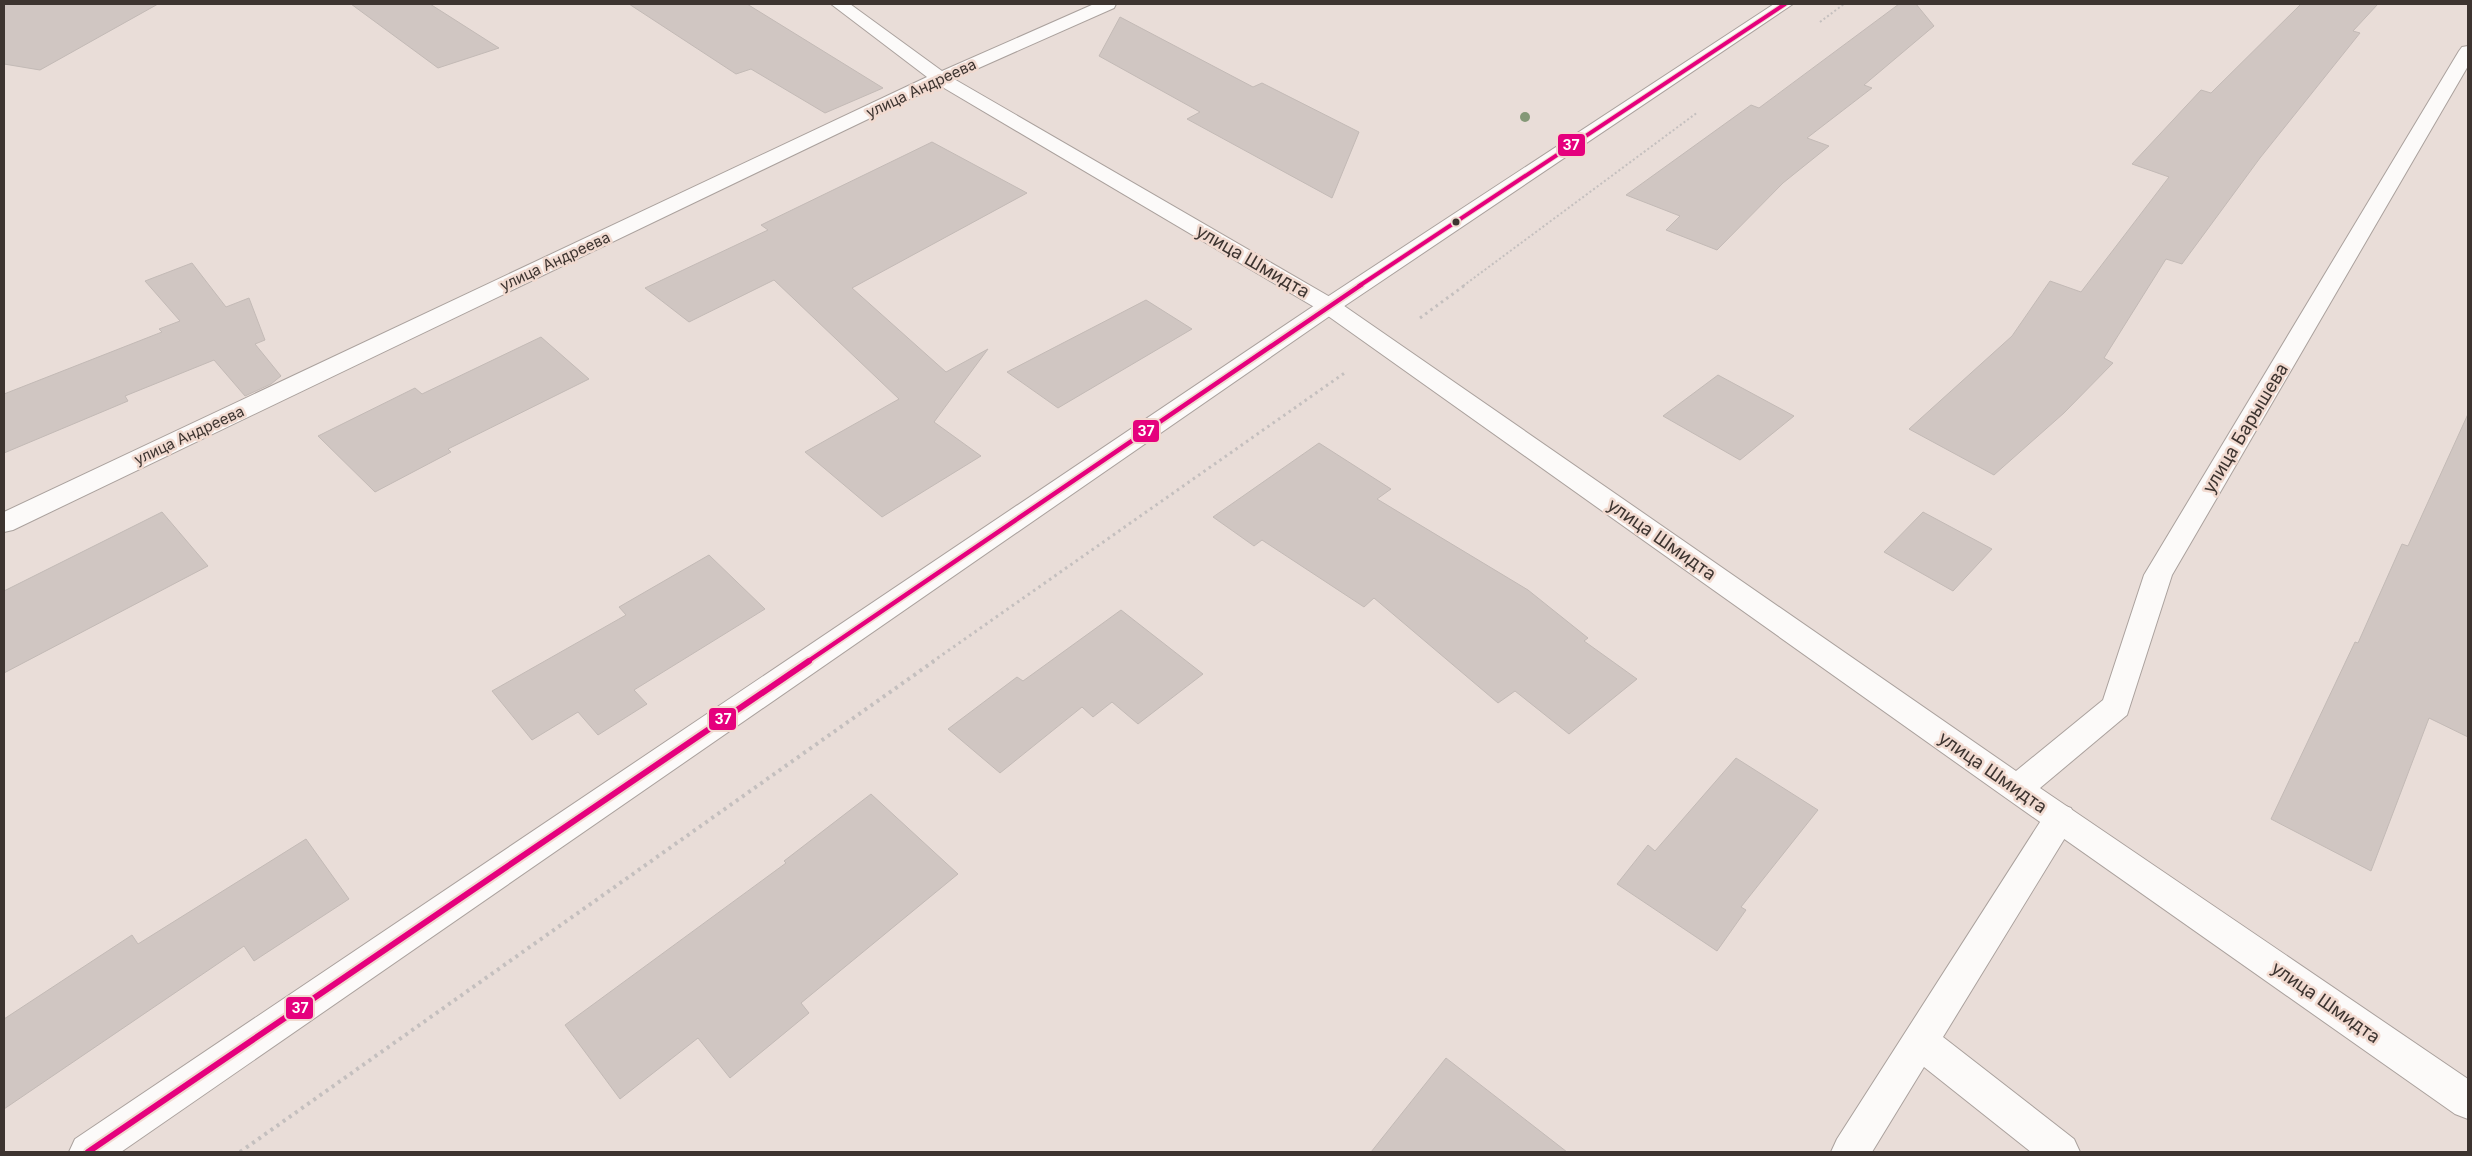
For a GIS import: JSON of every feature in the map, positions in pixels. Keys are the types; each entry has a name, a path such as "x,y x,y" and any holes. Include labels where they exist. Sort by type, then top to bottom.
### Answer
{"street":[{"name":"улица Шмидта","path":"839,4 940,78 1329,306 2060,818 2468,1100"},
{"name":"улица Андреева","path":"4,522 940,78 1108,4"},
{"path":"88,1152 1329,306 1785,4"},
{"name":"улица Барышева","path":"2017,788 2116,707 2158,575 2468,52"},
{"path":"1850,1152 2060,818"},
{"path":"1920,1041 2061,1152"}],"path":[{"path":"1812,27 1844,4"},
{"path":"240,1152 767,777 1385,345 1702,110"}],"building":[{"path":"4,4 158,4 40,70 4,64"},
{"path":"351,4 430,4 499,48 438,68"},
{"path":"629,4 747,4 883,88 825,113 751,69 736,74"},
{"path":"1899,4 1916,4 1934,26 1864,85 1872,88 1807,138 1829,146 1783,183 1717,250 1666,230 1680,216 1626,195 1751,105 1759,108"},
{"path":"2301,4 2378,4 2353,31 2360,33 2260,158 2182,264 2166,259 2104,358 2113,363 2064,413 1994,475 1909,429 2012,336 2050,281 2081,292 2169,177 2132,164 2201,90 2211,93"},
{"path":"1120,17 1253,87 1262,83 1359,132 1332,198 1187,119 1200,112 1099,56"},
{"path":"932,142 1027,193 852,288 946,372 988,349 934,422 981,456 882,517 805,452 899,399 774,280 689,322 645,288 768,230 761,225"},
{"path":"192,263 226,307 249,298 265,340 255,344 281,376 271,384 245,396 214,360 125,396 128,401 4,453 4,394 162,332 159,329 180,321 145,281"},
{"path":"1146,300 1192,329 1058,408 1007,372"},
{"path":"541,337 589,379 448,449 451,452 375,492 318,436 415,388 422,394"},
{"path":"1718,375 1794,416 1740,460 1663,416"},
{"path":"2468,414 2468,737 2429,718 2371,871 2271,819 2355,642 2358,643 2402,544 2408,546"},
{"path":"1319,443 1391,489 1377,499 1528,590 1588,638 1584,641 1637,679 1569,734 1515,691 1498,703 1374,598 1364,607 1262,540 1254,546 1213,517"},
{"path":"162,512 208,566 4,673 4,591"},
{"path":"1923,512 1992,549 1953,591 1884,552"},
{"path":"709,555 765,609 634,690 647,704 598,735 578,712 532,740 492,691 626,615 619,607"},
{"path":"1121,610 1203,674 1138,724 1112,702 1093,717 1082,707 1000,773 948,729 1017,677 1023,681"},
{"path":"1736,758 1818,810 1741,907 1746,910 1717,951 1617,884 1648,845 1655,851"},
{"path":"871,794 958,874 801,1003 809,1013 730,1078 698,1038 620,1099 565,1025 786,863 784,861"},
{"path":"306,839 349,899 254,961 244,946 4,1109 4,1019 132,935 138,944"},
{"path":"1446,1058 1567,1152 1371,1152"}],"transit line":[{"name":"37","path":"88,1152 1329,306 1785,4"}]}
